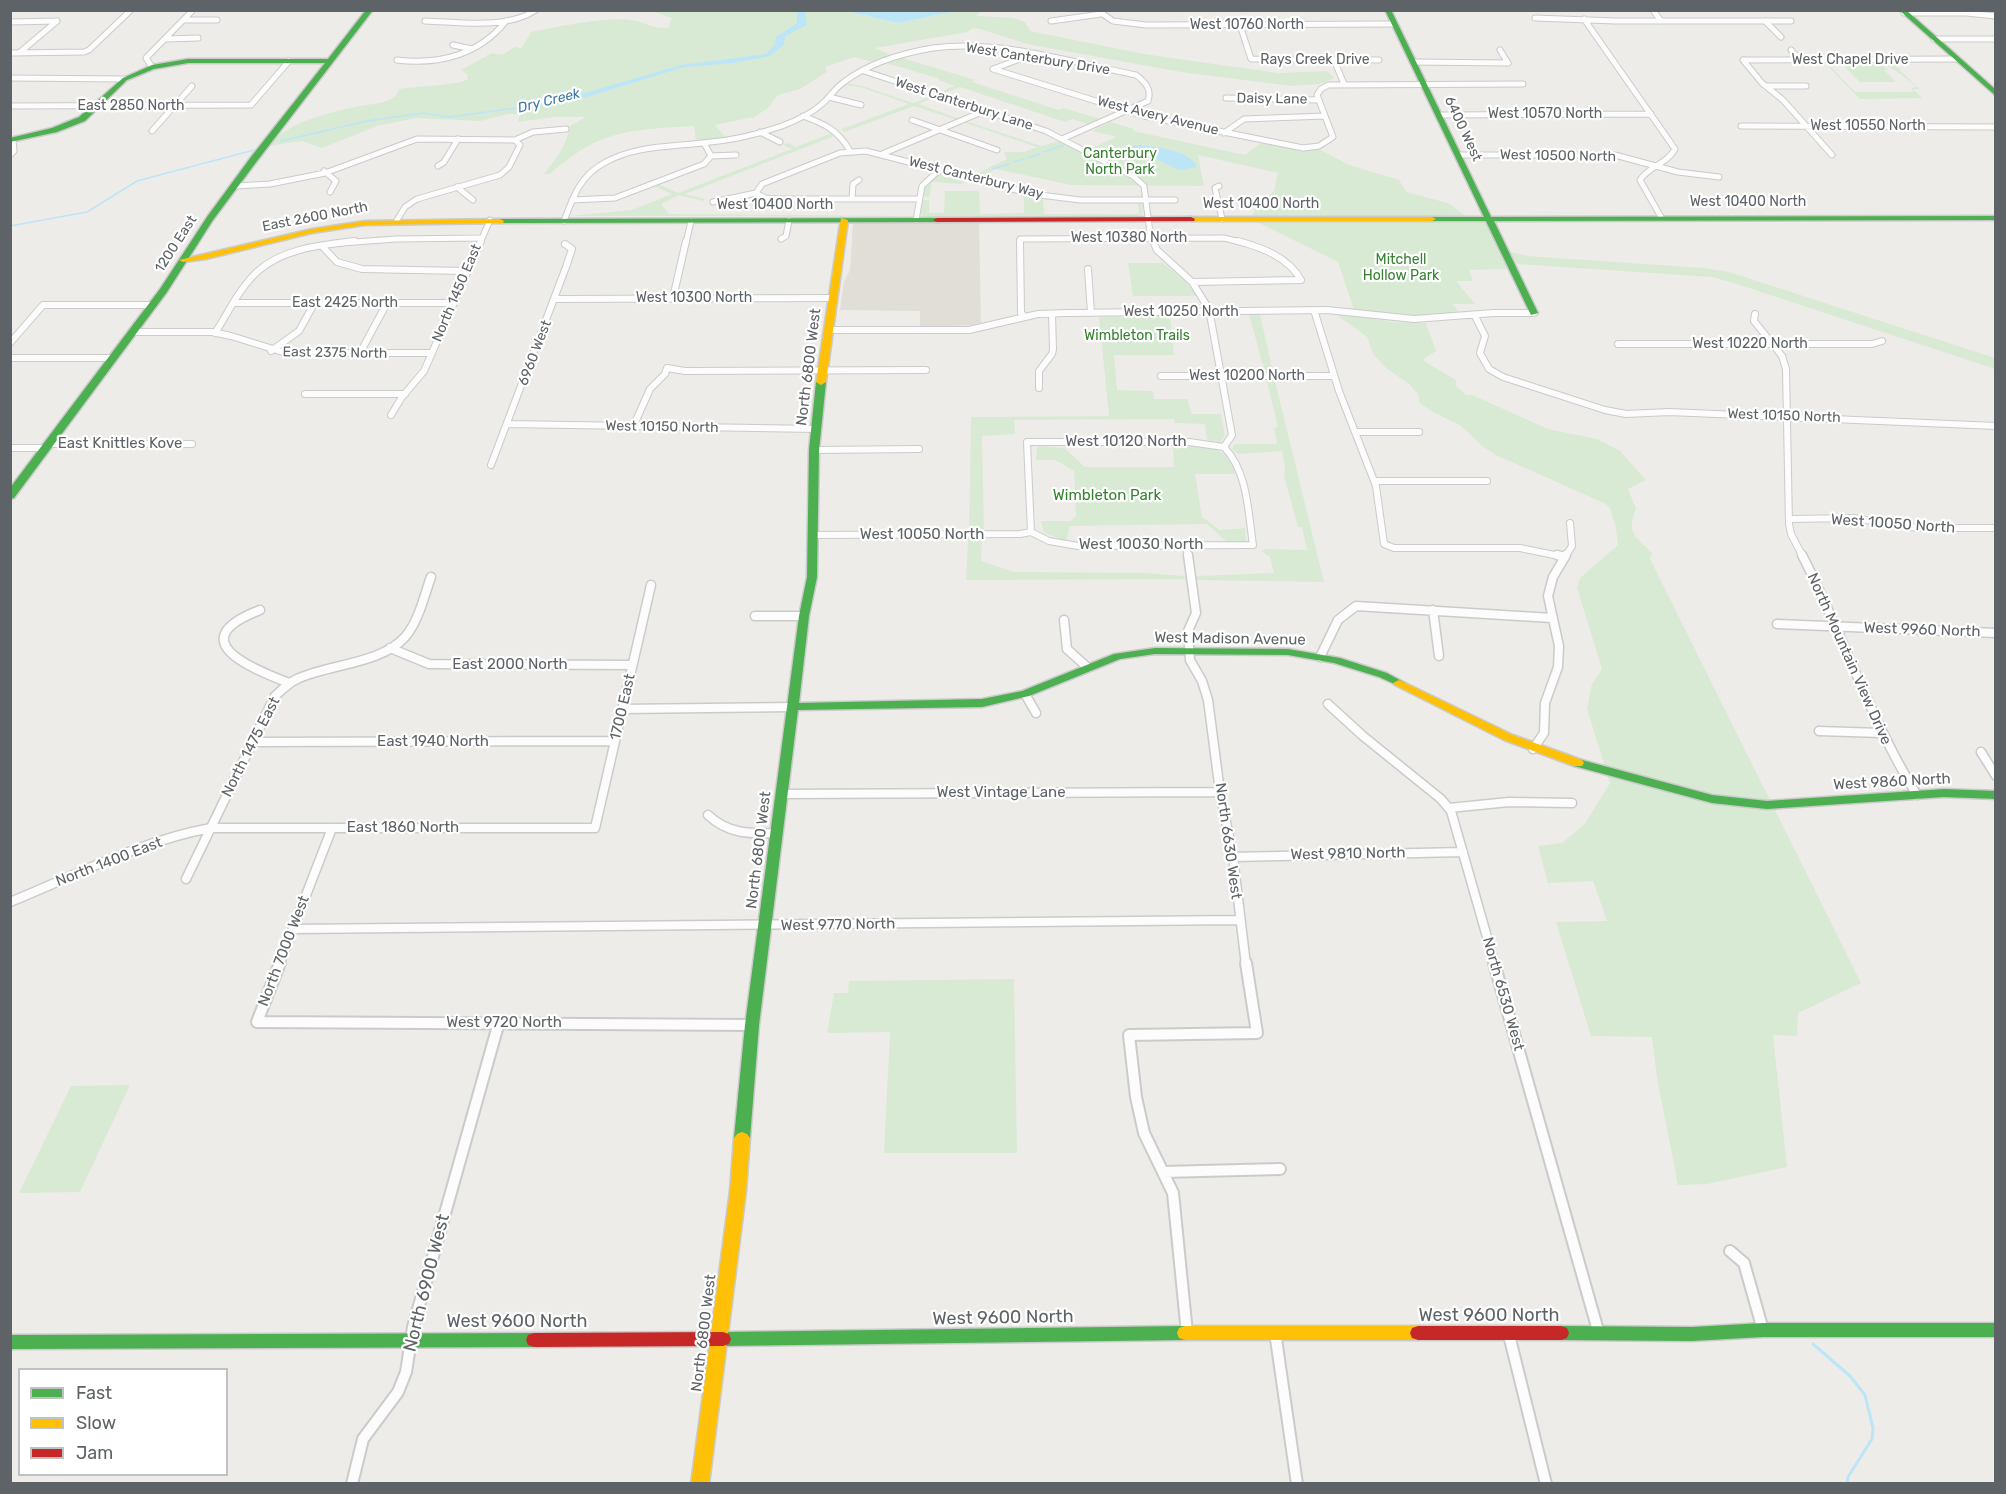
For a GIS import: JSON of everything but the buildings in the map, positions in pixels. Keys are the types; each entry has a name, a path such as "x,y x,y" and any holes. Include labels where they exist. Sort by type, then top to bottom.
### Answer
{"street":[{"path":"10,53 84,52 89,50 131,10"},
{"path":"152,67 146,58 193,10"},
{"name":"1200 East","path":"10,496 153,305 236,186 369,10"},
{"path":"425,21 506,21 528,17 536,10"},
{"name":"6400 West","path":"1389,10 1533,313"},
{"path":"1653,10 1661,21"},
{"path":"1903,12 1971,13 1995,16"},
{"path":"1903,12 1994,91"},
{"path":"1051,21 1099,13"},
{"name":"West 10760 North","path":"1099,13 1119,22 1146,25 1395,24"},
{"path":"1535,18 1791,21"},
{"path":"1584,19 1675,149 1672,157 1644,172 1640,180 1661,217"},
{"path":"184,20 217,20"},
{"path":"10,22 57,21 19,53"},
{"path":"397,60 430,61 452,57 498,34 506,21"},
{"path":"1765,21 1781,37"},
{"name":"Rays Creek Drive","path":"1240,25 1251,59 1378,60"},
{"path":"165,39 198,39"},
{"path":"1934,39 1995,39"},
{"path":"453,45 472,49"},
{"name":"West Canterbury Drive","path":"564,221 585,174 626,151 645,147 704,143 759,132 803,116 829,97 842,83 864,71 920,51 959,47 990,49 1141,77 1149,88 1148,101 1128,111"},
{"path":"1414,62 1508,63 1500,50"},
{"path":"1791,50 1801,60"},
{"name":"West Avery Avenue","path":"1029,56 993,69 1128,111 1292,147 1312,148 1326,145 1333,137 1325,116"},
{"name":"West Chapel Drive","path":"1767,86 1743,60 1957,59"},
{"path":"1335,60 1344,84"},
{"path":"10,155 14,151 12,140 82,119 125,79 152,67 188,61 330,61"},
{"name":"East 2850 North","path":"10,106 251,105 289,61"},
{"name":"West Canterbury Lane","path":"864,71 1046,131 1133,176 1144,186 1146,200"},
{"path":"10,78 125,79"},
{"path":"1224,133 1244,119 1325,116 1317,92 1321,88 1344,84 1523,84"},
{"path":"152,131 192,86"},
{"path":"1767,86 1806,86"},
{"path":"1767,86 1783,100 1832,155"},
{"path":"829,97 861,105"},
{"name":"Daisy Lane","path":"1226,98 1318,100"},
{"path":"882,154 984,111"},
{"path":"1062,139 1128,111"},
{"name":"West 10570 North","path":"1440,115 1651,114"},
{"path":"803,116 835,127 850,152"},
{"path":"912,120 997,150"},
{"name":"West 10550 North","path":"1741,126 1995,127"},
{"path":"236,186 275,184 374,157 404,142 417,139 515,140 532,132 566,129"},
{"path":"759,132 780,142"},
{"path":"438,166 444,162 458,139"},
{"path":"397,220 411,202 500,175 509,167 520,145 515,140"},
{"path":"704,143 711,156"},
{"name":"West Canterbury Way","path":"756,193 762,184 840,153 850,152 882,154 1054,198 1175,200"},
{"name":"West 10500 North","path":"1458,154 1615,155 1678,172 1719,177"},
{"path":"572,200 615,198 704,164 711,156 736,155"},
{"path":"916,220 921,182 939,170"},
{"path":"324,171 336,181 330,192"},
{"path":"852,199 853,184 859,180"},
{"path":"1219,186 1215,188 1221,219"},
{"path":"457,187 473,200"},
{"path":"713,202 756,193 765,198 778,199 918,199"},
{"path":"1146,200 1152,237 1162,256 1192,282 1204,297 1210,312 1232,435 1224,447"},
{"name":"West 10400 North","path":"527,220 1995,218"},
{"name":"East 2600 North","path":"183,260 212,257 241,248 353,224 397,220 527,220"},
{"name":"North 1450 East","path":"391,415 427,367 480,238 490,220"},
{"path":"673,298 691,220"},
{"path":"781,239 786,236 789,220"},
{"name":"North 6800 West","path":"700,1484 738,1191 752,1025 764,926 804,616 812,577 814,450 822,369 844,220"},
{"path":"215,333 258,271 275,259 301,250 348,241 480,238"},
{"name":"West 10380 North","path":"1025,317 1021,313 1020,239 1224,238 1253,245 1292,265 1298,271 1301,280 1192,282"},
{"name":"6960 West","path":"491,465 572,249 565,244"},
{"path":"322,246 338,262 362,269 466,271"},
{"path":"1088,269 1091,313"},
{"name":"West 10300 North","path":"555,299 832,298"},
{"name":"East 2425 North","path":"236,303 454,303"},
{"path":"360,353 387,303"},
{"path":"271,351 299,331 314,304"},
{"path":"10,343 44,305 153,305"},
{"path":"1314,310 1334,376 1375,482 1382,541 1388,547 1520,548 1565,557"},
{"name":"West 10250 North","path":"828,330 969,330 1025,317 1091,313 1314,310 1347,311 1414,319 1494,313 1533,313"},
{"path":"1039,388 1039,371 1052,354 1053,349 1052,314"},
{"name":"North Mountain View Drive","path":"1755,314 1754,321 1782,356 1786,369 1791,534 1837,626 1881,733 1901,772 1917,795"},
{"name":"West 10150 North","path":"1475,316 1484,330 1480,352 1489,369 1503,377 1575,401 1626,414 1669,412 1995,426"},
{"name":"East 2375 North","path":"132,333 215,333 239,338 271,351 286,353 432,353"},
{"name":"West 10220 North","path":"1618,344 1872,344 1882,340"},
{"path":"10,358 113,358"},
{"path":"633,427 642,413 650,387 665,376 668,368 686,370 926,370"},
{"name":"West 10200 North","path":"1161,376 1334,376"},
{"path":"305,394 405,394"},
{"name":"West 10150 North","path":"508,424 817,429"},
{"path":"1355,432 1419,432"},
{"name":"West 10120 North","path":"1031,532 1027,442 1189,442 1224,447"},
{"name":"East Knittles Kove","path":"10,448 192,444"},
{"name":"West 10030 North","path":"1031,532 1063,545 1253,545 1239,465 1232,453 1224,447"},
{"path":"814,450 919,449"},
{"path":"1375,482 1487,481"},
{"name":"West 10050 North","path":"1790,519 1853,518 1917,528 1995,528"},
{"path":"1533,749 1544,734 1545,703 1558,667 1559,646 1549,604 1550,583 1573,542 1570,523"},
{"name":"West 10050 North","path":"812,535 1020,534 1031,532"},
{"path":"1186,546 1196,613 1188,631 1188,651"},
{"path":"390,648 409,631 431,577"},
{"name":"1700 East","path":"595,828 651,585"},
{"path":"1320,657 1334,627 1349,608 1364,606 1552,618"},
{"path":"260,610 235,621 227,628 224,637 226,650 233,657 289,683"},
{"path":"1433,610 1438,656"},
{"path":"755,616 804,616"},
{"path":"1064,620 1067,649 1087,667"},
{"name":"West 9960 North","path":"1777,624 1995,633"},
{"name":"East 2000 North","path":"390,648 429,664 633,665"},
{"name":"North 1475 East","path":"186,879 275,696 289,683 390,648"},
{"name":"West Madison Avenue","path":"793,707 982,703 1025,694 1118,656 1155,651 1280,651 1320,657 1364,668 1396,681 1484,728 1533,749 1578,764 1713,800 1749,805 1791,804"},
{"name":"North 6630 West","path":"1163,1173 1144,1133 1136,1096 1129,1035 1257,1033 1239,920 1233,857 1220,792 1208,700 1188,651"},
{"path":"1025,694 1036,713"},
{"name":"North 6530 West","path":"1328,704 1363,736 1436,794 1449,808 1599,1334"},
{"path":"622,709 793,707"},
{"path":"1820,731 1881,733"},
{"name":"East 1940 North","path":"252,742 615,741"},
{"path":"1981,752 1995,776"},
{"name":"West Vintage Lane","path":"781,795 1220,792"},
{"name":"West 9860 North","path":"1791,804 1944,793 1995,795"},
{"path":"1449,808 1509,802 1572,804"},
{"path":"708,815 720,827 748,834 777,833"},
{"name":"East 1860 North","path":"210,828 595,828"},
{"name":"North 1400 East","path":"10,902 137,850 188,832 210,828"},
{"name":"North 7000 West","path":"257,1022 332,828"},
{"name":"West 9810 North","path":"1233,857 1463,852"},
{"name":"West 9770 North","path":"293,929 1239,920"},
{"name":"West 9720 North","path":"257,1022 752,1025"},
{"name":"North 6900 West","path":"352,1484 363,1439 398,1392 406,1372 411,1341 499,1022"},
{"path":"1187,1333 1173,1194 1163,1173 1280,1170"},
{"path":"1730,1251 1744,1263 1763,1330"},
{"name":"West 9600 North","path":"10,1341 718,1339 1275,1332 1509,1335 1692,1334 1763,1330 1995,1330"},
{"path":"1275,1332 1297,1484"},
{"path":"1509,1335 1546,1484"}],"shaded area":[{"path":"853,222 979,222 981,325 920,327 920,311 840,310 844,282 850,270"}],"green space":[{"path":"652,11 846,11 898,23 956,11 982,11 976,16 1013,18 1025,22 1030,31 1144,54 1278,73 1327,71 1334,78 1320,84 1292,86 1181,72 1027,44 977,28 968,32 875,48 895,57 877,63 854,57 825,67 827,72 800,89 778,95 767,109 754,117 715,125 726,138 696,141 694,126 634,131 601,140 585,148 550,174 544,174 560,152 570,126 586,117 554,117 517,122 521,114 509,114 480,121 416,118 377,126 322,148 302,141 268,146 277,137 298,124 335,112 387,101 395,96 399,89 467,80 468,75 461,70 492,53 502,55 515,47 522,48 531,32 612,19 637,21 655,27 668,28 672,18"},
{"path":"902,58 975,80 972,82 1059,110 1063,108 1103,120 1091,125 1072,119 1065,122 960,87 940,95 937,93 955,86 938,80 940,79 886,63"},
{"path":"1874,61 1888,69 1884,70 1896,82 1860,82 1843,65 1835,62"},
{"path":"1879,61 1891,61 1919,89 1913,89 1922,98 1860,99 1824,62 1831,62 1833,64 1829,65 1855,92 1914,92 1911,88 1916,87 1912,83"},
{"path":"845,83 862,86 913,103 933,96 935,97 918,104 960,119 914,106 844,132 842,129 909,104 860,87 844,85"},
{"name":"Canterbury North Park","path":"966,121 1041,146 1059,141 1088,150 1116,137 1142,143 1092,131 1110,122 1134,129 1133,131 1245,155 1261,143 1298,150 1317,148 1349,165 1399,180 1406,192 1448,203 1467,217 1252,217 1255,209 1274,191 1278,173 1198,155 1204,186 1071,185 996,169 979,178 972,176 1007,159 1004,152 1024,152 1037,147 963,122"},
{"path":"835,132 837,135 685,194 705,199 703,201 679,195 661,204 669,214 911,216 570,216 632,210 672,194 654,186 658,184 678,193 792,149 783,145 787,143 796,147"},
{"path":"938,173 967,180 962,184 932,182 929,197 922,196 922,189"},
{"path":"945,191 979,191 980,214 1024,213 1024,198 1020,195 1023,194 1043,198 1044,214 1136,214 1139,212 1138,202 1142,203 1143,214 1138,216 927,217 921,215 922,200 929,200 929,213 944,213"},
{"name":"Mitchell Hollow Park","path":"1480,219 1486,221 1507,269 1469,270 1473,281 1456,281 1475,304 1453,304 1461,315 1404,317 1354,310 1338,262 1257,222"},
{"path":"1510,252 1528,256 1704,268 1729,272 1995,358 1995,369 1712,277 1517,264"},
{"path":"1128,263 1163,263 1184,280 1197,296 1133,296"},
{"path":"1333,312 1392,322 1426,323 1436,351 1422,360 1456,380 1456,386 1466,395 1472,395 1548,429 1597,439 1620,451 1646,480 1628,489 1636,509 1632,524 1634,534 1652,553 1650,559 1861,983 1798,1013 1797,1036 1773,1035 1787,1167 1707,1184 1678,1185 1657,1078 1652,1037 1591,1036 1556,922 1607,921 1593,881 1548,883 1538,846 1562,843 1584,825 1610,783 1587,709 1592,684 1602,669 1577,588 1580,578 1618,545 1610,508 1604,503 1496,455 1482,446 1461,426 1431,411 1420,403 1418,394 1409,384 1386,368 1373,354 1367,337"},
{"path":"1249,314 1260,314 1273,373 1265,373"},
{"name":"Wimbleton Trails","path":"1170,316 1174,355 1114,355 1117,390 1153,391 1154,399 1187,399 1192,414 1221,414 1225,436 1221,442 1207,440 1205,424 1175,423 1174,419 1014,420 1015,434 982,436 984,531 969,531 971,417 1109,416 1099,317"},
{"path":"1266,377 1274,377 1324,582 1196,580 1196,576 1274,573 1270,557 1261,551 1266,549 1307,550 1302,527 1298,527 1284,476 1282,451 1238,454 1232,449 1235,444 1277,444 1274,428 1278,427"},
{"name":"Wimbleton Park","path":"1173,446 1212,448 1227,457 1235,474 1195,474 1202,517 1220,530 1245,528 1246,543 1228,543 1207,524 1070,526 1066,542 1044,532 1041,521 1070,521 1076,516 1074,471 1055,460 1036,460 1037,447 1064,448 1085,467 1174,467"},
{"path":"968,538 982,539 981,561 1014,572 1146,573 1184,576 1185,579 966,580"},
{"path":"1014,979 1017,1153 884,1153 890,1032 827,1033 834,993 848,993 849,981"},
{"path":"130,1085 80,1192 19,1193 71,1086"}],"water":[{"path":"797,11 805,11 807,25 785,36 784,45 770,56 734,63 684,67 587,97 551,103 681,65 766,54 775,44 776,37 797,23"},
{"path":"846,11 956,11 898,23"},
{"path":"1139,145 1180,153 1193,161 1197,167 1179,170 1161,161 1130,151 1131,147"}],"waterway":[{"name":"Dry Creek","path":"281,141 367,121 423,113 450,117 553,103"},
{"path":"1043,152 1064,145"},
{"name":"Dry Creek","path":"10,226 87,212 137,181 254,150"},
{"path":"1028,158 1040,154"},
{"path":"1013,162 1024,159"},
{"path":"993,169 1009,164"},
{"path":"1813,1344 1850,1376 1865,1395 1873,1428 1872,1439 1848,1477 1847,1484"}],"traffic: fast":[{"path":"10,496 164,290 210,219 254,159 370,10"},
{"path":"1388,10 1534,313"},
{"path":"1902,10 1996,94"},
{"path":"10,140 54,130 82,119 125,79 152,67 188,61 330,61"},
{"path":"1432,219 1996,218"},
{"path":"500,221 937,220"},
{"path":"742,1138 752,1025 804,616 812,577 814,450 821,382"},
{"path":"793,707 982,703 1025,694 1118,656 1155,651 1288,652 1336,660 1383,675 1399,683"},
{"path":"1578,763 1712,799 1767,805 1944,793 1996,795"},
{"path":"1561,1333 1692,1334 1763,1330 1996,1330"},
{"path":"723,1339 1185,1333"},
{"path":"10,1342 534,1340"}],"traffic: slow":[{"path":"1191,219 1432,219"},
{"path":"821,382 844,220"},
{"path":"183,260 206,257 312,231 365,223 500,221"},
{"path":"1399,683 1531,747 1578,763"},
{"path":"700,1484 738,1191 742,1138"},
{"path":"1185,1333 1418,1333"}],"traffic: jam":[{"path":"937,220 1191,219"},
{"path":"1418,1333 1561,1333"},
{"path":"534,1340 723,1339"}]}
